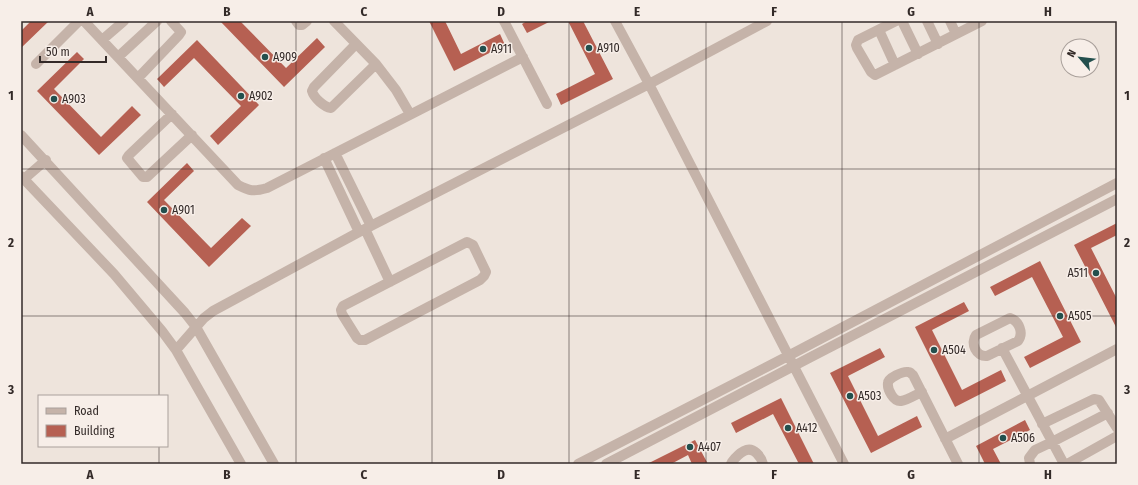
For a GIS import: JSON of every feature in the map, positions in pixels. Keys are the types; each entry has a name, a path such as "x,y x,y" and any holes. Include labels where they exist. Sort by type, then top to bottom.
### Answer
{"street":[{"path":"36,64 79,21"},
{"path":"84,21 238,184 247,189 257,191 267,188 522,57"},
{"path":"102,40 124,21"},
{"path":"138,78 181,32 170,21"},
{"path":"296,21 302,25 306,21"},
{"path":"504,21 547,104"},
{"path":"614,21 649,84 844,464"},
{"path":"176,350 213,310 365,229 649,84 767,21"},
{"path":"896,21 858,40 856,45 871,72 875,75 981,21"},
{"path":"902,21 918,54"},
{"path":"926,21 938,44"},
{"path":"950,21 956,34"},
{"path":"118,57 155,22"},
{"path":"336,22 376,64 396,90 410,114"},
{"path":"879,30 895,65"},
{"path":"356,44 314,87 312,91 313,95 327,107 331,108 376,64"},
{"path":"172,114 127,158 143,177 147,177 192,135"},
{"path":"21,135 46,160 196,327 274,464"},
{"path":"335,153 365,229 390,282"},
{"path":"324,158 365,229"},
{"path":"46,160 23,177 114,274 162,331 176,350 241,464"},
{"path":"578,464 788,356 1117,183"},
{"path":"606,464 1117,199"},
{"path":"467,242 473,245 486,272 480,280 365,340 360,340 357,338 342,314 341,310 343,306 390,282 467,242"},
{"path":"1008,319 1013,319 1021,331 1021,336 1018,341 1002,348 987,356 980,355 973,343 973,339 976,335 1008,319"},
{"path":"1002,348 1065,464 1117,436"},
{"path":"945,439 1117,349"},
{"path":"922,392 958,464"},
{"path":"1042,424 1094,398 1099,400 1117,428"},
{"path":"1030,464 1029,458 1035,450 1108,413"},
{"path":"731,464 744,450 750,450 757,453 763,464"}],"building":[{"path":"31,21 49,21 21,48 21,31"},
{"name":"A909","path":"220,21 240,21 286,68 317,38 325,47 284,87"},
{"name":"A911","path":"429,21 445,21 461,54 500,34 505,45 454,71"},
{"path":"527,21 551,21 527,33 522,24"},
{"name":"A910","path":"568,21 583,21 613,79 561,105 556,94 595,74"},
{"name":"A902","path":"197,40 259,105 218,145 210,136 241,106 194,58 164,87 157,79"},
{"name":"A903","path":"77,52 84,59 54,89 101,137 132,106 141,115 99,155 37,91"},
{"name":"A901","path":"187,163 194,171 164,200 211,248 242,218 251,226 209,267 147,202"},
{"name":"A511","path":"1117,223 1117,235 1091,248 1117,299 1117,329 1074,245"},
{"name":"A505","path":"1040,261 1081,342 1030,368 1024,357 1063,337 1032,277 995,296 990,287"},
{"name":"A504","path":"964,302 969,311 932,330 962,390 1001,370 1006,381 955,407 915,327"},
{"name":"A503","path":"880,348 885,357 848,376 878,436 917,416 922,427 871,453 830,373"},
{"name":"A412","path":"781,398 814,464 799,464 773,414 736,433 731,423"},
{"name":"A506","path":"1025,420 1030,430 993,449 1001,464 985,464 976,446"},
{"name":"A407","path":"695,440 708,464 692,464 688,455 671,464 647,464"}],"place":[{"name":"A910","path":"589,48"},
{"name":"A911","path":"483,49"},
{"name":"A909","path":"265,57"},
{"name":"A902","path":"241,96"},
{"name":"A903","path":"54,99"},
{"name":"A901","path":"164,210"},
{"name":"A511","path":"1096,273"},
{"name":"A505","path":"1060,316"},
{"name":"A504","path":"934,350"},
{"name":"A503","path":"850,396"},
{"name":"A412","path":"788,428"},
{"name":"A506","path":"1003,438"},
{"name":"A407","path":"690,447"}]}
